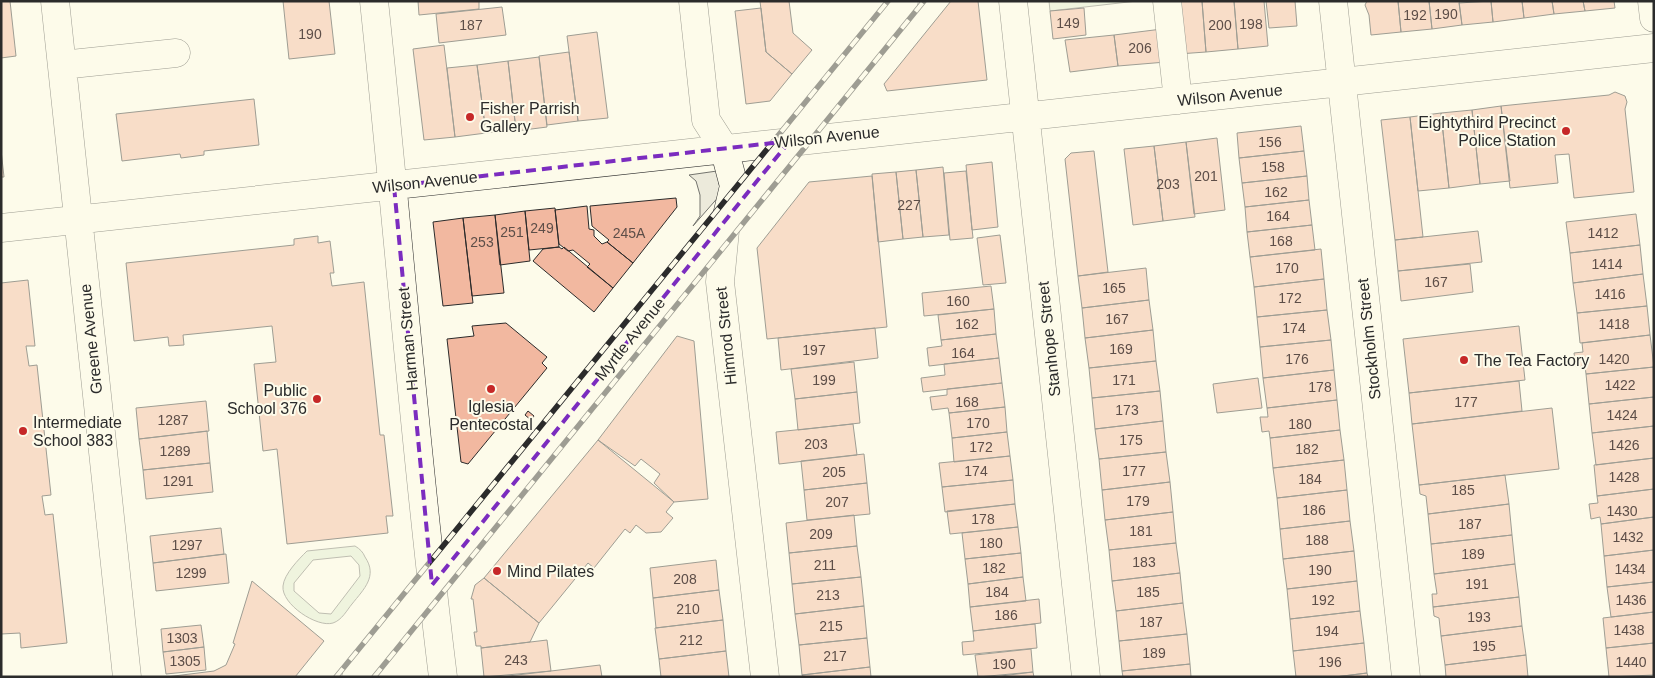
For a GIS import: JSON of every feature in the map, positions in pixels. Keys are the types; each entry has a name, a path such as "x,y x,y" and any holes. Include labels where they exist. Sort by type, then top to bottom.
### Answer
{"street":[{"name":"Greene Avenue","path":"55,1 127,677"},
{"name":"Harman Street","path":"374,1 394,186 432,585 443,677"},
{"name":"Himrod Street","path":"693,1 706,120 724,148 734,186 726,220 720,282 765,677"},
{"name":"Myrtle Avenue","path":"356,677 904,1"},
{"name":"Stanhope Street","path":"1013,1 1086,677"},
{"path":"1167,1 1178,100"},
{"name":"Stockholm Street","path":"1333,1 1406,677"},
{"path":"1652,1 1654,18"},
{"name":"Wilson Avenue","path":"1,228 394,186 790,140 1342,84 1654,48"},
{"path":"62,65 176,53"}],"highlighted area":[{"path":"790,141 757,181 432,585 394,186"}],"green space":[{"path":"1049,1 1137,1 1050,11"},
{"path":"355,546 360,549 369,564 370,576 365,588 336,622 326,624 318,622 301,613 284,593 283,586 286,577 292,567 307,551","holes":["351,556 359,565 360,576 331,614 319,613 294,591 294,583 313,560"]}],"shaded area":[{"path":"717,171 721,194 693,226 700,216 700,195 696,181 689,175"}],"building":[{"path":"1,1 10,1 16,56 1,58"},
{"path":"283,1 329,1 335,54 289,59"},
{"path":"418,1 479,1 479,9 419,15"},
{"path":"760,1 789,1 793,33 812,50 792,74 766,52"},
{"path":"951,1 978,1 987,80 887,91 884,84"},
{"path":"1173,1 1202,1 1206,52 1178,54"},
{"path":"1202,1 1234,1 1238,49 1206,52"},
{"path":"1234,1 1264,1 1268,46 1238,49"},
{"path":"1266,1 1295,1 1297,26 1269,28"},
{"path":"1367,1 1398,1 1401,32 1371,35 1369,15 1365,5"},
{"path":"1398,1 1429,1 1432,29 1401,32"},
{"path":"1429,1 1459,1 1462,25 1432,29"},
{"path":"1491,1 1522,1 1524,18 1493,22"},
{"path":"1491,1 1493,22 1462,25 1459,3"},
{"path":"1522,1 1552,1 1554,14 1524,18"},
{"path":"1552,1 1583,1 1585,11 1554,14"},
{"path":"1583,1 1614,1 1615,8 1585,11"},
{"path":"502,7 506,35 439,43 436,14"},
{"path":"761,8 766,52 792,74 770,101 746,104 735,11"},
{"path":"1084,8 1086,35 1053,39 1050,11"},
{"path":"1162,29 1166,62 1118,66 1114,35"},
{"path":"597,32 608,118 578,121 567,36"},
{"path":"1114,35 1118,66 1070,72 1065,40"},
{"path":"444,45 455,137 424,140 413,49"},
{"path":"569,52 578,121 547,125 539,56"},
{"path":"539,57 547,127 516,131 508,61"},
{"path":"508,61 516,129 486,133 477,65"},
{"path":"477,65 486,133 455,137 447,68"},
{"name":"Eightythird Precinct Police Station","path":"1615,92 1625,96 1627,102 1625,109 1634,192 1574,198 1569,154 1555,155 1558,183 1510,188 1501,106 1609,95"},
{"path":"254,99 259,145 204,151 204,155 181,158 180,154 122,161 116,114"},
{"path":"1501,106 1510,181 1480,184 1472,110"},
{"path":"1472,110 1480,184 1449,188 1441,113"},
{"path":"1441,113 1449,188 1418,191 1410,117"},
{"path":"1410,117 1423,237 1395,240 1381,120"},
{"path":"1301,126 1304,151 1239,158 1237,133"},
{"path":"1217,138 1225,210 1194,214 1186,142"},
{"path":"1186,142 1195,217 1163,221 1154,146"},
{"path":"1154,146 1163,221 1133,225 1124,149"},
{"path":"1,150 4,177 1,177"},
{"path":"1094,151 1108,272 1078,276 1065,159 1071,153"},
{"path":"1304,151 1307,176 1242,183 1239,158"},
{"path":"992,162 998,227 972,230 966,165"},
{"path":"943,167 949,235 923,237 916,170"},
{"path":"916,170 923,237 903,239 896,172"},
{"path":"966,171 973,238 950,240 944,173"},
{"path":"896,172 903,239 878,242 872,174"},
{"path":"872,176 887,327 767,339 757,248 809,182"},
{"path":"1307,176 1309,200 1245,207 1242,183"},
{"path":"676,198 677,207 633,263 607,242 609,240 592,226 590,206"},
{"path":"1309,200 1312,225 1247,232 1245,207"},
{"path":"587,206 589,229 594,230 594,236 602,244 607,242 633,263 613,288 587,267 590,264 573,250 568,251 559,244 555,210"},
{"path":"555,208 559,247 529,250 525,211"},
{"path":"525,211 530,261 500,265 495,215"},
{"path":"1636,214 1640,245 1570,253 1566,222"},
{"path":"495,215 504,293 472,296 463,218"},
{"path":"463,218 473,303 443,306 433,222"},
{"path":"1312,225 1315,250 1250,257 1247,232"},
{"path":"1478,231 1482,262 1398,271 1395,240"},
{"path":"1000,235 1006,283 983,285 977,238"},
{"name":"Public School 376","path":"318,236 318,243 330,241 334,273 330,273 332,286 364,282 380,435 384,435 393,516 386,516 388,533 287,544 277,449 263,451 254,364 276,362 272,326 183,335 184,345 169,346 168,337 134,341 126,263 294,245 294,239"},
{"path":"1640,245 1643,274 1573,283 1570,253"},
{"path":"559,247 562,249 564,247 613,288 594,312 533,261 543,249"},
{"path":"1321,249 1324,279 1254,287 1250,257"},
{"path":"1470,264 1473,292 1401,301 1398,271"},
{"path":"1146,268 1149,300 1082,308 1078,276"},
{"path":"1643,274 1647,306 1577,313 1573,283"},
{"path":"1324,279 1327,310 1257,317 1254,287"},
{"name":"Intermediate School 383","path":"28,280 35,346 26,346 29,366 37,365 51,495 42,496 45,515 53,514 67,643 21,648 20,633 1,634 1,283"},
{"path":"991,286 994,309 924,316 922,293"},
{"path":"1149,300 1153,330 1085,338 1082,308"},
{"path":"1647,306 1650,335 1580,343 1577,313"},
{"path":"994,309 996,334 941,340 938,315"},
{"path":"1327,310 1331,340 1260,347 1257,317"},
{"name":"Iglesia Pentecostal","path":"506,323 547,357 542,363 547,368 468,464 461,462 447,339 474,336 472,326"},
{"name":"The Tea Factory","path":"1519,326 1525,380 1409,393 1403,339"},
{"path":"875,328 878,358 781,370 778,338"},
{"path":"1153,330 1156,361 1089,368 1085,338"},
{"path":"996,334 999,358 929,366 927,348 942,346 941,340"},
{"path":"1650,335 1654,367 1586,374 1585,366 1576,367 1574,353 1583,352 1582,343"},
{"path":"677,336 694,341 708,499 674,502 654,483 660,474 641,459 635,466 598,440"},
{"path":"1331,340 1334,370 1263,378 1260,347"},
{"path":"999,358 1002,383 923,392 921,378 945,375 944,364"},
{"path":"1156,361 1160,391 1092,398 1089,368"},
{"path":"854,362 857,392 795,399 791,369"},
{"path":"1654,367 1654,397 1589,404 1586,374"},
{"path":"1334,370 1337,400 1267,408 1263,378"},
{"path":"1258,378 1262,408 1217,413 1213,384"},
{"path":"1519,381 1522,411 1412,424 1409,393"},
{"path":"1002,383 1005,407 949,413 948,408 932,410 930,397 947,395 947,389"},
{"path":"1160,391 1163,421 1095,429 1092,398"},
{"path":"857,392 860,423 798,430 795,399"},
{"path":"1654,397 1654,426 1592,433 1589,404"},
{"path":"1337,400 1340,430 1270,438 1269,431 1262,432 1260,417 1268,417 1267,408"},
{"path":"206,401 209,431 139,439 136,408"},
{"path":"1005,407 1007,432 952,438 949,413"},
{"path":"1552,408 1559,469 1419,485 1412,424"},
{"path":"528,411 534,416 531,420 525,415"},
{"path":"1163,421 1166,452 1099,459 1095,429"},
{"path":"853,424 857,455 779,464 776,432"},
{"path":"1654,426 1654,458 1596,465 1592,433"},
{"path":"1340,430 1344,460 1273,468 1270,438"},
{"path":"207,431 210,463 143,470 139,439"},
{"path":"1007,432 1010,456 954,462 952,438"},
{"path":"598,440 674,502 666,512 673,518 661,532 646,533 636,525 630,533 625,529 594,568 588,563 539,623 484,578"},
{"path":"1166,452 1170,482 1102,490 1099,459"},
{"path":"864,454 867,483 804,490 801,461"},
{"path":"1010,456 1013,480 942,487 939,463"},
{"path":"1654,458 1654,489 1597,496 1594,465"},
{"path":"1344,460 1347,490 1277,498 1273,468"},
{"path":"210,463 213,492 146,499 143,470"},
{"path":"1505,475 1509,504 1428,514 1426,496 1420,494 1419,485"},
{"path":"1013,480 1015,504 945,512 942,487"},
{"path":"1170,482 1173,512 1105,520 1102,490"},
{"path":"867,483 870,514 807,520 804,490"},
{"path":"1654,489 1654,517 1601,524 1600,517 1591,519 1589,504 1598,503 1597,496"},
{"path":"1347,490 1350,521 1280,529 1277,498"},
{"path":"1015,504 1018,527 950,534 947,511"},
{"path":"1509,504 1512,535 1431,544 1428,514"},
{"path":"1173,512 1176,543 1109,550 1105,520"},
{"path":"854,515 857,546 789,553 786,523"},
{"path":"1654,517 1654,550 1604,556 1601,524"},
{"path":"1350,521 1354,551 1283,559 1280,529"},
{"path":"1018,527 1021,553 965,559 962,533"},
{"path":"221,528 224,554 153,563 150,536"},
{"path":"1512,535 1515,564 1434,574 1431,544"},
{"path":"1176,543 1180,573 1112,581 1109,550"},
{"path":"857,546 861,577 792,584 789,553"},
{"path":"1654,550 1654,582 1607,587 1604,556"},
{"path":"1354,551 1357,581 1287,589 1283,559"},
{"path":"1021,553 1023,577 968,584 965,559"},
{"path":"226,554 229,583 156,591 153,563"},
{"path":"716,560 719,590 653,598 650,568"},
{"path":"1515,564 1519,597 1433,607 1432,594 1437,594 1434,574"},
{"path":"1180,573 1183,603 1116,611 1112,581"},
{"path":"861,577 864,606 795,614 792,584"},
{"path":"1023,577 1026,601 970,607 968,584"},
{"path":"484,578 539,623 530,642 481,648 481,646 476,646 474,632 477,632 473,599 471,599 475,585"},
{"path":"252,581 324,641 295,677 166,677 214,671 226,665 235,644 233,643"},
{"path":"1357,581 1360,611 1290,619 1287,589"},
{"path":"1654,582 1654,612 1611,617 1607,587"},
{"path":"719,590 723,620 656,628 653,598"},
{"path":"1519,597 1522,626 1441,636 1439,618 1434,616 1433,607"},
{"path":"1039,599 1041,623 973,631 970,607"},
{"path":"1183,603 1187,634 1119,641 1116,611"},
{"path":"864,606 867,638 799,645 795,614"},
{"path":"1360,611 1364,643 1293,651 1290,619"},
{"path":"1654,612 1654,643 1606,648 1603,618"},
{"path":"723,620 726,651 659,659 655,628"},
{"path":"1035,624 1037,648 963,655 962,642 974,641 973,631"},
{"path":"201,625 204,647 163,652 161,629"},
{"path":"1522,626 1526,655 1445,665 1441,636"},
{"path":"1187,634 1190,664 1122,671 1119,641"},
{"path":"867,638 870,667 802,675 799,645"},
{"path":"547,640 551,671 484,677 481,648"},
{"path":"1364,643 1367,673 1335,677 1296,677 1293,651"},
{"path":"1654,643 1654,675 1609,677 1606,648"},
{"path":"204,647 206,670 166,674 163,652"},
{"path":"1031,649 1033,672 978,677 975,655"},
{"path":"726,651 729,677 661,677 659,659"},
{"path":"1526,655 1528,677 1446,677 1445,665"},
{"path":"1190,664 1191,677 1123,677 1122,671"},
{"path":"600,665 602,677 500,677 551,671"},
{"path":"870,667 871,677 803,677 802,675"},
{"path":"1033,672 1034,677 993,677"},
{"path":"1367,673 1368,677 1335,677"}],"railway":[{"path":"336,677 888,1"},
{"path":"374,677 924,1"}],"place":[{"name":"Fisher Parrish Gallery","path":"470,117"},
{"name":"Eightythird Precinct Police Station","path":"1566,131"},
{"name":"The Tea Factory","path":"1464,360"},
{"name":"Iglesia Pentecostal","path":"491,389"},
{"name":"Public School 376","path":"317,399"},
{"name":"Intermediate School 383","path":"23,431"},
{"name":"Mind Pilates","path":"497,571"}]}
